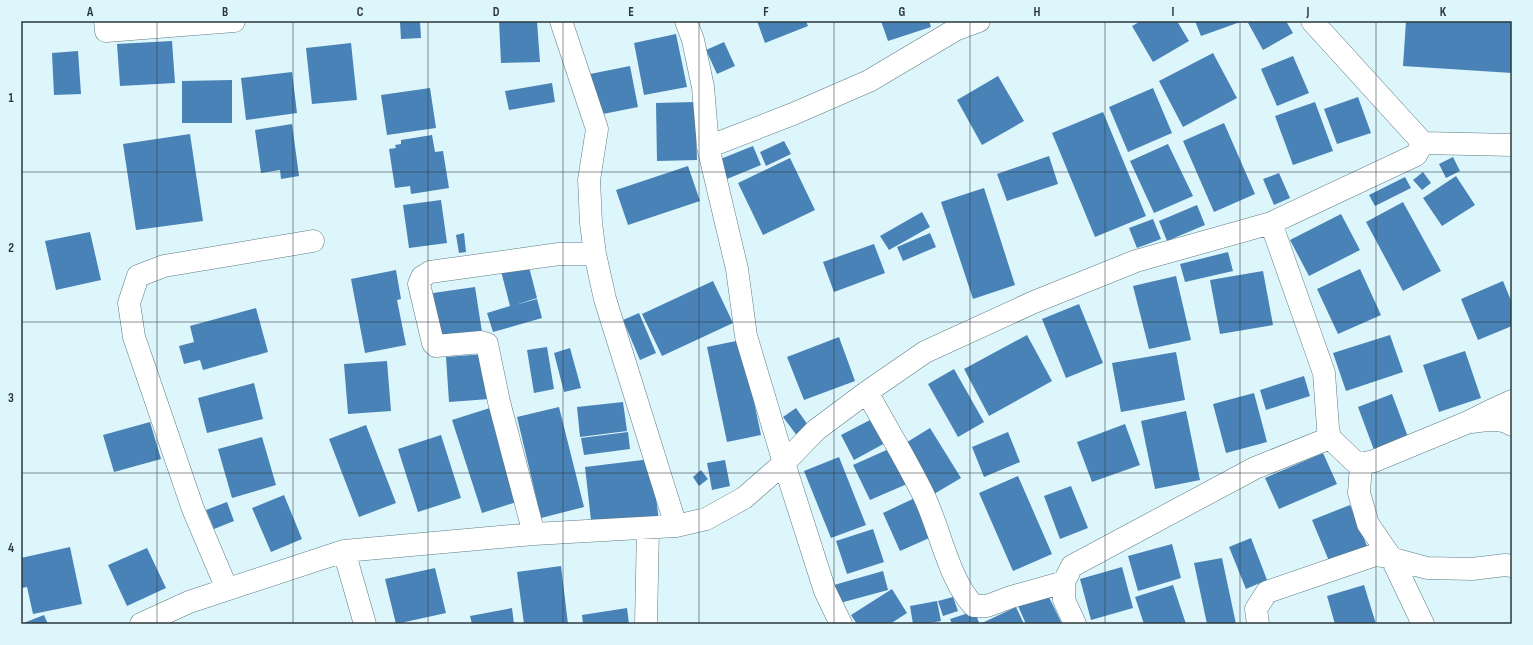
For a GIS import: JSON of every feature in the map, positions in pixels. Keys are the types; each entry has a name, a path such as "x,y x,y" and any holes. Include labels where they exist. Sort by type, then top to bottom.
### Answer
{"street":[{"path":"105,21 106,31 234,21"},
{"path":"561,21 597,129 589,180 591,223 595,254 604,299 676,526"},
{"path":"686,21 693,40 703,87 708,146 736,269 746,336 784,463 825,591 841,624"},
{"path":"708,146 793,114 869,81 953,26 979,21"},
{"path":"1312,21 1423,143 1512,144"},
{"path":"141,624 189,602 344,551 534,534 676,526 706,519 744,498 784,463 816,430 867,392 925,352 1034,302 1136,261 1271,223 1416,155 1423,143"},
{"path":"1271,223 1324,373 1330,438 1354,461 1361,464 1374,461 1466,423 1512,401"},
{"path":"227,589 193,509 134,337 129,303 138,276 164,266 313,241"},
{"path":"534,534 499,402 487,344 481,342 436,346 433,343 419,284 422,277 430,272 559,254 595,254"},
{"path":"867,392 924,496 953,573 967,600 974,606 987,606 1011,597 1064,582"},
{"path":"1466,423 1487,420 1506,422 1512,425"},
{"path":"1075,624 1064,600 1064,582 1072,566 1255,468 1330,438"},
{"path":"1361,464 1359,493 1368,524 1392,558 1423,624"},
{"path":"646,624 648,528"},
{"path":"344,551 365,624"},
{"path":"1258,624 1256,609 1267,592 1375,555 1428,568 1472,569 1505,565 1512,566"}],"building":[{"path":"420,21 421,38 401,39 400,22"},
{"path":"499,21 537,21 540,62 501,63"},
{"path":"757,21 806,21 808,26 765,43"},
{"path":"881,21 929,21 931,27 888,41"},
{"path":"1141,21 1177,21 1189,41 1153,62 1132,26"},
{"path":"1195,21 1243,21 1201,36"},
{"path":"1247,21 1286,21 1293,33 1263,50"},
{"path":"1406,21 1512,21 1512,73 1403,66"},
{"path":"676,34 687,87 644,95 634,43"},
{"path":"172,41 175,83 120,86 117,44"},
{"path":"724,42 735,66 717,74 706,50"},
{"path":"351,43 357,100 312,104 306,48"},
{"path":"78,51 81,94 54,95 52,53"},
{"path":"1213,53 1237,98 1183,127 1159,81"},
{"path":"1293,56 1309,93 1277,106 1261,69"},
{"path":"630,66 638,107 598,115 590,74"},
{"path":"292,72 297,113 246,120 241,78"},
{"path":"998,76 1024,121 982,145 957,100"},
{"path":"232,80 232,123 182,123 182,81"},
{"path":"552,83 555,102 509,110 505,91"},
{"path":"430,88 436,128 387,135 381,95"},
{"path":"1153,88 1172,133 1128,152 1109,107"},
{"path":"1358,97 1371,133 1337,144 1324,109"},
{"path":"695,102 697,160 657,161 656,103"},
{"path":"1315,102 1333,151 1293,165 1275,116"},
{"path":"1103,112 1146,216 1095,237 1052,133"},
{"path":"1224,123 1255,194 1214,212 1183,141"},
{"path":"292,124 299,176 281,179 280,170 261,173 255,130"},
{"path":"190,134 203,221 136,230 123,144"},
{"path":"432,135 435,152 443,151 449,188 411,194 410,186 395,188 389,149 396,148 395,145 401,144 401,140"},
{"path":"784,141 791,154 766,166 760,152"},
{"path":"1168,144 1193,196 1154,213 1130,161"},
{"path":"753,146 761,165 727,179 718,160"},
{"path":"1049,156 1058,184 1007,201 997,174"},
{"path":"1453,157 1460,171 1446,178 1439,164"},
{"path":"790,158 815,210 763,235 738,183"},
{"path":"688,166 700,201 628,225 616,190"},
{"path":"1423,172 1431,183 1422,190 1413,180"},
{"path":"1279,173 1290,198 1274,205 1263,179"},
{"path":"1456,176 1475,205 1442,226 1423,198"},
{"path":"1405,177 1411,188 1375,206 1369,195"},
{"path":"984,188 1015,285 973,299 941,202"},
{"path":"441,200 447,243 409,248 403,205"},
{"path":"1403,202 1441,271 1403,291 1366,222"},
{"path":"1197,205 1205,225 1167,241 1159,221"},
{"path":"922,212 930,227 889,250 880,236"},
{"path":"1341,214 1360,250 1309,276 1290,240"},
{"path":"1153,219 1161,239 1137,248 1129,228"},
{"path":"90,232 101,280 56,290 45,241"},
{"path":"464,233 466,252 459,253 456,235"},
{"path":"930,233 936,247 903,261 897,247"},
{"path":"874,244 885,273 834,292 823,262"},
{"path":"1228,252 1233,271 1185,282 1180,264"},
{"path":"528,263 537,298 515,305 537,299 542,318 493,332 487,313 510,306 501,271"},
{"path":"1360,269 1381,315 1338,334 1317,289"},
{"path":"396,270 401,299 397,300 406,345 365,353 351,279"},
{"path":"1263,271 1273,325 1220,334 1210,280"},
{"path":"1176,276 1191,340 1149,349 1133,286"},
{"path":"713,281 733,323 662,356 642,314"},
{"path":"1503,281 1512,303 1512,326 1478,340 1461,299"},
{"path":"475,287 482,332 439,339 433,293"},
{"path":"1079,304 1103,363 1066,378 1042,319"},
{"path":"256,308 268,352 203,370 200,360 184,364 179,346 194,342 190,326"},
{"path":"639,313 656,353 640,360 623,320"},
{"path":"1027,335 1052,381 989,416 964,369"},
{"path":"1390,335 1403,372 1346,391 1333,353"},
{"path":"839,337 855,381 804,400 787,357"},
{"path":"741,340 761,435 727,442 707,347"},
{"path":"547,347 554,389 534,393 527,350"},
{"path":"570,348 581,388 564,392 554,353"},
{"path":"1465,351 1481,398 1439,412 1423,365"},
{"path":"1176,352 1185,400 1121,412 1112,363"},
{"path":"485,354 489,399 449,402 446,357"},
{"path":"387,361 391,411 348,414 344,364"},
{"path":"954,369 984,422 958,437 928,384"},
{"path":"1304,376 1310,396 1266,410 1260,390"},
{"path":"254,383 263,419 207,433 198,398"},
{"path":"1254,393 1267,442 1226,453 1213,404"},
{"path":"1392,394 1408,437 1374,450 1358,407"},
{"path":"623,402 627,431 580,437 577,407"},
{"path":"493,407 523,500 482,513 452,420"},
{"path":"559,407 584,507 541,518 517,417"},
{"path":"796,408 810,428 798,437 783,417"},
{"path":"1186,411 1200,480 1155,489 1141,421"},
{"path":"874,418 887,442 854,460 841,435"},
{"path":"150,422 161,459 114,472 103,435"},
{"path":"1125,424 1140,465 1092,482 1077,442"},
{"path":"366,425 396,503 359,517 329,439"},
{"path":"930,428 961,478 934,494 904,444"},
{"path":"628,432 630,449 584,455 581,438"},
{"path":"1008,432 1020,462 984,477 972,447"},
{"path":"441,435 461,498 418,512 398,449"},
{"path":"262,437 276,485 232,498 218,449"},
{"path":"891,448 907,484 870,500 853,465"},
{"path":"1323,453 1337,484 1279,509 1265,478"},
{"path":"839,457 866,525 831,538 804,471"},
{"path":"651,459 659,521 592,529 585,467"},
{"path":"725,460 730,486 712,490 707,463"},
{"path":"701,470 708,479 699,486 693,477"},
{"path":"1018,476 1052,554 1013,571 979,493"},
{"path":"1071,486 1088,528 1060,539 1044,496"},
{"path":"284,495 302,539 271,552 252,508"},
{"path":"919,496 936,535 900,551 883,513"},
{"path":"227,502 234,521 214,529 206,510"},
{"path":"1350,505 1367,546 1329,561 1312,520"},
{"path":"873,529 884,562 847,574 836,541"},
{"path":"1251,538 1267,580 1246,589 1229,547"},
{"path":"1172,544 1181,578 1138,591 1128,556"},
{"path":"70,547 82,604 33,614 27,587 21,588 21,558"},
{"path":"147,548 166,588 127,606 108,565"},
{"path":"1222,558 1236,624 1207,624 1194,563"},
{"path":"561,566 568,624 524,624 517,572"},
{"path":"1122,567 1133,608 1091,620 1080,579"},
{"path":"435,568 446,613 396,624 385,579"},
{"path":"883,571 888,590 840,603 834,585"},
{"path":"1173,585 1186,624 1144,624 1135,597"},
{"path":"1364,585 1376,624 1335,624 1327,596"},
{"path":"892,589 907,613 890,624 857,624 851,615"},
{"path":"1047,593 1062,624 1026,624 1018,606"},
{"path":"953,597 958,611 943,616 938,601"},
{"path":"937,601 941,621 913,624 910,606"},
{"path":"1016,607 1024,624 980,624"},
{"path":"512,608 514,624 472,624 470,616"},
{"path":"627,608 629,624 583,624 582,615"},
{"path":"975,611 979,623 952,624 950,619"},
{"path":"44,615 48,624 21,624"}]}
